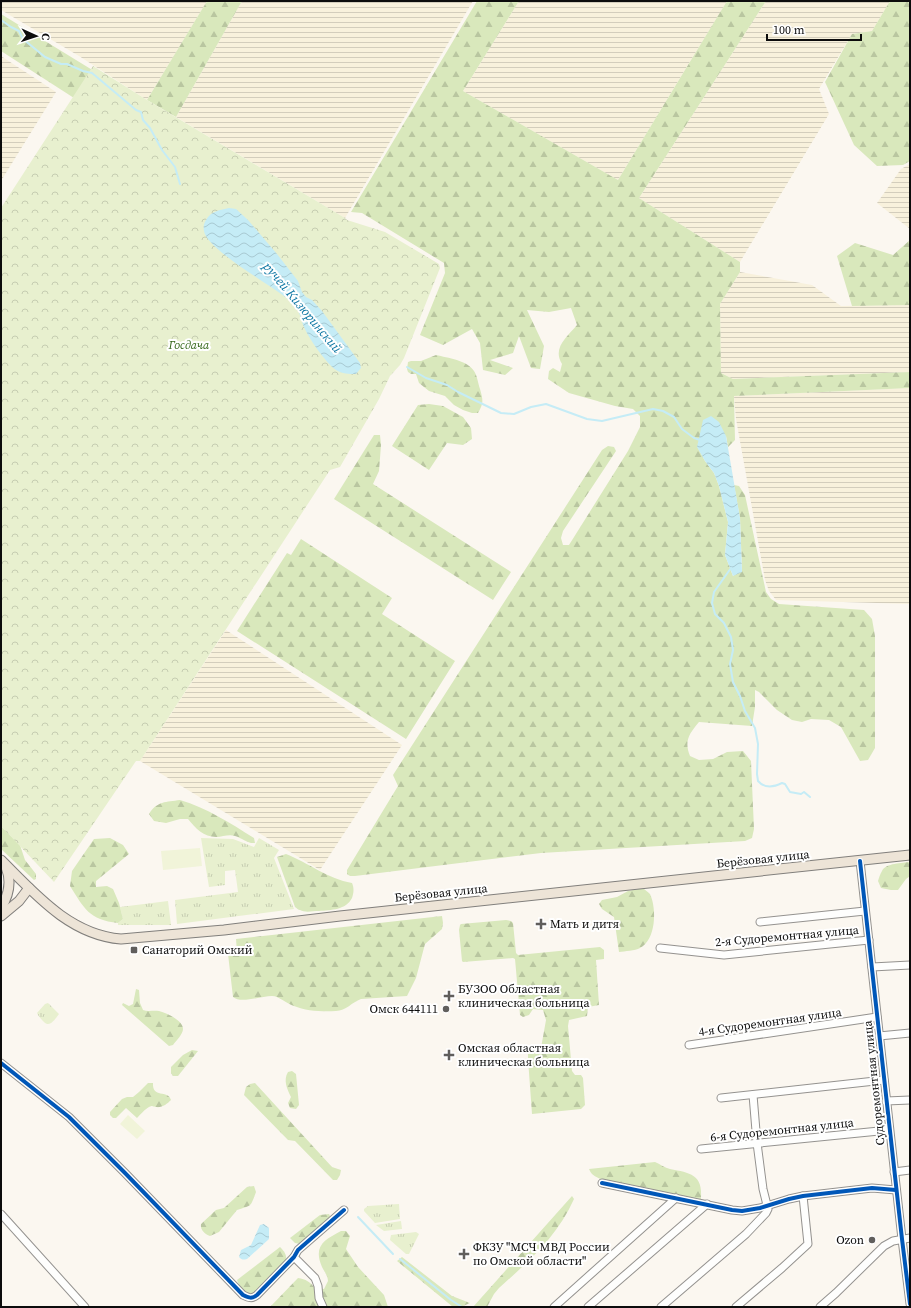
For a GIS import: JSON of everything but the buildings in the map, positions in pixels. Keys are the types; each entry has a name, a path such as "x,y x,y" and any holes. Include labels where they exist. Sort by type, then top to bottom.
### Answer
{"main road":[{"name":"Берёзовая улица","path":"2,862 52,910 70,922 102,936 125,939 224,930 340,916 910,855"},
{"path":"1,909 7,898 10,884 9,876 2,862"},
{"path":"1,909 29,888"},
{"path":"1,916 19,901 29,888"}],"street":[{"name":"Судоремонтная улица","path":"860,861 910,1304"},
{"path":"760,922 865,910"},
{"name":"2-я Судоремонтная улица","path":"660,948 724,955 869,940"},
{"path":"872,967 910,965"},
{"name":"4-я Судоремонтная улица","path":"689,1044 877,1017"},
{"path":"879,1036 910,1033"},
{"path":"1,1063 69,1118 125,1173 243,1295 248,1298 253,1298 294,1257 298,1250 344,1210"},
{"path":"721,1098 884,1080"},
{"path":"661,1307 746,1234 766,1213 768,1206 763,1189 753,1095"},
{"path":"886,1101 910,1100"},
{"name":"6-я Судоремонтная улица","path":"701,1149 890,1130"},
{"path":"894,1172 910,1170"},
{"path":"602,1183 742,1211 768,1206 803,1196 872,1188 896,1190"},
{"path":"736,1307 808,1244 803,1196"},
{"path":"554,1307 676,1198"},
{"path":"588,1307 707,1204"},
{"path":"1,1214 84,1307"},
{"path":"820,1307 884,1246 893,1241 910,1238"},
{"path":"294,1257 315,1278 318,1286 319,1298 323,1307"}],"shaded area":[{"path":"1,1 207,1 147,100 79,56 1,10"},
{"path":"242,1 473,1 345,218 176,117"},
{"path":"519,1 727,1 618,180 463,91"},
{"path":"766,1 890,1 872,31 852,34 819,89 829,114 740,262 639,198"},
{"path":"1,56 56,92 1,181"},
{"path":"910,164 910,229 877,203 901,169"},
{"path":"740,272 812,285 841,306 910,305 910,372 733,379 721,373 720,304"},
{"path":"910,388 910,604 776,600 769,591 765,580 736,419 734,396"},
{"path":"226,630 402,745 320,870 140,761"}],"green space":[{"path":"207,1 242,1 176,117 147,100"},
{"path":"477,1 519,1 463,91 618,180 727,1 766,1 639,198 740,262 740,272 720,304 721,373 733,379 910,372 910,388 734,396 735,440 728,447 726,436 698,448 714,473 719,486 728,522 725,555 733,576 742,571 740,518 734,485 739,486 745,495 766,592 771,599 779,604 864,610 872,619 875,636 875,748 868,760 860,761 841,727 829,720 811,719 802,722 792,720 777,710 759,692 755,690 755,707 752,726 699,722 688,738 687,746 690,756 699,760 713,759 727,752 743,751 751,761 754,829 752,838 745,841 541,853 350,876 347,874 347,870 398,786 393,775 602,450 608,446 614,447 616,451 563,531 561,538 563,545 569,545 628,451 640,427 640,416 633,409 615,406 569,393 548,379 549,371 553,368 560,372 562,364 559,358 560,348 565,338 577,325 571,308 549,312 527,310 544,346 540,369 531,368 519,336 513,353 490,360 513,368 505,375 483,370 480,343 472,329 443,345 420,335 445,273 444,263 362,213 351,212"},
{"path":"890,1 910,1 910,161 903,165 877,166 854,145 825,82 852,34 872,31"},
{"path":"1,14 138,98 74,98 1,51"},
{"name":"Госдача","path":"93,66 347,220 385,232 439,264 440,268 404,358 390,376 379,399 340,467 330,470 140,761 136,761 54,882 1,826 1,208"},
{"path":"910,240 910,305 852,306 837,256 855,243 893,255"},
{"path":"436,355 451,358 467,364 474,371 477,377 482,399 482,404 478,413 463,410 454,405 445,396 429,391 419,383 416,374 411,374 408,372 408,362 421,361"},
{"path":"429,404 443,406 463,417 471,428 472,439 463,445 447,443 429,470 392,446 418,405"},
{"path":"374,435 380,435 381,445 379,471 373,484 511,572 493,600 334,499"},
{"path":"301,539 392,598 382,614 455,661 406,739 237,631 287,553 291,555"},
{"path":"180,800 200,807 227,821 254,838 255,843 250,843 232,835 212,837 197,829 188,819 180,819 166,823 154,821 149,814 159,804"},
{"path":"1,826 20,845 25,860 36,874 36,879 34,880 1,849"},
{"path":"110,838 123,845 129,854 96,881 96,887 107,886 113,889 119,903 123,919 118,923 100,919 88,912 70,886 72,871 94,839"},
{"path":"201,838 233,839 254,847 259,838 279,850 274,858 294,909 177,924 175,900 238,892 235,870 225,871 225,885 209,887"},
{"path":"200,848 202,866 163,870 161,851"},
{"path":"286,854 335,878 352,883 352,898 346,905 338,909 309,912 299,910 295,907 277,857"},
{"path":"910,862 910,876 898,890 881,888 878,881 884,868 894,864"},
{"path":"643,888 650,894 654,908 654,924 652,931 645,944 640,948 619,952 614,917 602,909 599,904 602,900 617,897 628,891"},
{"path":"168,901 171,925 118,925 118,923 123,919 120,907"},
{"path":"442,916 442,929 425,944 416,978 407,996 361,999 340,1011 309,1010 299,1008 275,996 246,1000 233,997 228,954 237,953 236,939"},
{"path":"506,920 513,923 516,953 518,955 600,947 604,950 604,959 596,960 599,1005 588,1007 587,1016 569,1020 568,1026 572,1071 575,1075 581,1075 583,1078 585,1105 581,1109 532,1114 528,1054 534,1053 541,1048 546,1020 543,1010 533,1009 529,1015 523,1017 520,1015 515,959 462,961 459,930 461,924"},
{"path":"136,989 139,990 140,1003 143,1010 166,1013 174,1017 182,1026 182,1033 173,1045 169,1046 122,1005 123,1003 129,1006 133,1004"},
{"path":"48,1003 59,1014 52,1022 46,1024 37,1013 45,1004"},
{"path":"192,1050 198,1051 178,1076 173,1076 171,1073 171,1067 183,1055"},
{"path":"292,1071 296,1074 299,1105 296,1109 290,1108 288,1103 291,1097 287,1088 286,1078 288,1072"},
{"path":"148,1083 153,1083 153,1088 157,1093 167,1095 171,1100 162,1106 149,1107 137,1118 126,1108 116,1118 113,1118 110,1115 110,1112 122,1099 133,1097"},
{"path":"255,1083 332,1167 341,1170 337,1180 333,1180 295,1141 288,1140 244,1095 246,1087"},
{"path":"128,1115 145,1131 137,1139 120,1124"},
{"path":"655,1162 668,1168 694,1176 700,1184 701,1199 611,1183 592,1174 589,1169"},
{"path":"254,1186 256,1192 250,1205 237,1210 219,1232 210,1236 203,1232 201,1224 216,1210 224,1208 247,1187"},
{"path":"572,1196 574,1199 567,1213 551,1237 499,1288 487,1307 473,1307"},
{"path":"399,1204 400,1219 375,1223 364,1211 364,1209 368,1206"},
{"path":"329,1214 329,1220 300,1244 295,1243 290,1238 320,1215"},
{"path":"401,1221 402,1229 384,1231 376,1225"},
{"path":"341,1231 346,1231 350,1236 346,1249 358,1267 384,1295 388,1307 270,1307 298,1278 308,1281 315,1288 324,1289 328,1279 320,1260 320,1249 325,1241"},
{"path":"416,1232 419,1234 409,1254 406,1254 390,1240 391,1235"},
{"path":"280,1247 285,1254 286,1263 253,1294 243,1290 237,1280"},
{"path":"402,1257 452,1296 470,1303 461,1307 453,1307 397,1261"}],"water":[{"path":"229,208 236,209 248,220 298,281 302,292 306,297 312,300 322,311 360,363 361,368 356,374 341,372 332,367 311,339 305,329 298,310 293,304 216,248 208,239 204,228 208,217 216,211"},
{"path":"711,416 719,422 726,436 740,518 742,572 733,576 725,555 728,522 719,486 714,473 697,447 703,420"},
{"path":"264,1224 269,1228 269,1239 247,1259 241,1259 239,1257 241,1250 251,1245 260,1225"}],"waterway":[{"name":"ручей Кизюринский","path":"1,20 19,31 23,39 45,57 61,64 67,64 92,73 136,110 141,112 143,120 150,128 162,150 175,167 180,184"},
{"name":"ручей Кизюринский","path":"407,367 426,378 447,385 501,413 514,414 531,407 546,404 587,419 602,421 653,409 663,411 674,417 682,429 694,438 700,440"},
{"name":"ручей Кизюринский","path":"731,568 714,592 712,603 715,614 724,623 731,637 733,650 730,664 733,682 745,711 755,728 758,744 758,781 767,786 776,786 782,783 785,784 790,792 801,794 804,792 810,797"},
{"path":"358,1217 393,1254"},
{"path":"400,1259 462,1307"}],"cycle path":[{"path":"860,861 910,1304"},
{"path":"1,1063 69,1117 245,1296 252,1298 257,1295 294,1257 298,1250 344,1210"},
{"path":"602,1183 742,1211 760,1208 803,1196 872,1188 896,1190"}],"place":[{"name":"Мать и дитя","path":"541,924"},
{"name":"Санаторий Омский","path":"134,950"},
{"name":"БУЗОО Областная клиническая больница","path":"449,996"},
{"name":"Омск 644111","path":"446,1009"},
{"name":"Омская областная клиническая больница","path":"449,1055"},
{"name":"Ozon","path":"872,1240"},
{"name":"ФКЗУ \"МСЧ МВД России по Омской области\"","path":"464,1254"}]}
